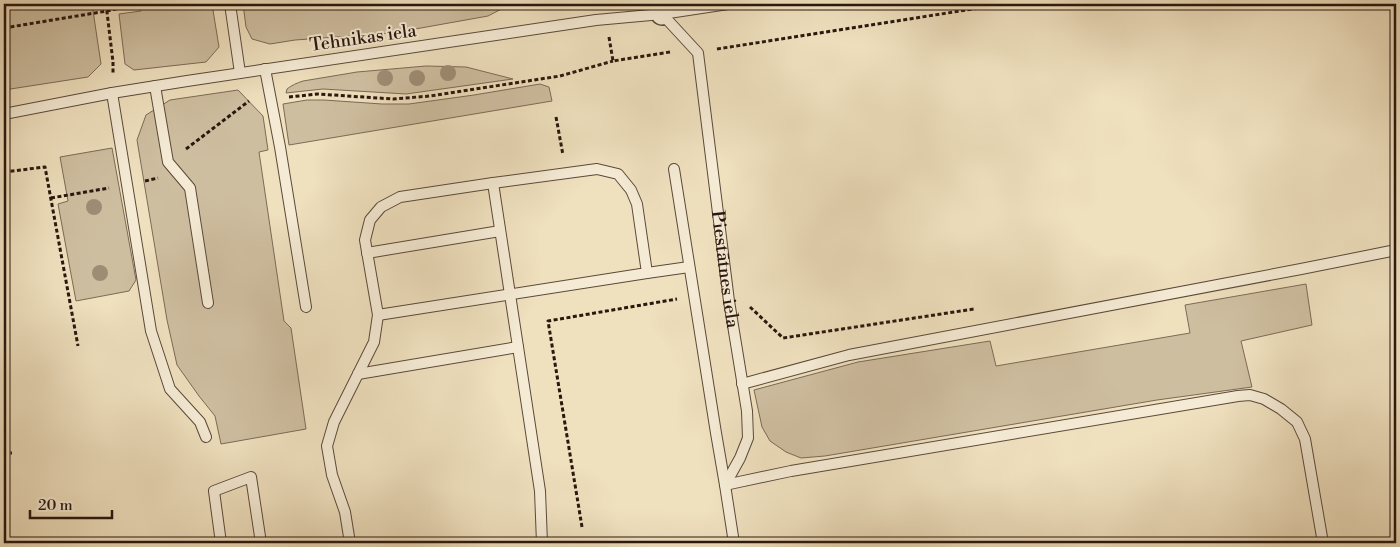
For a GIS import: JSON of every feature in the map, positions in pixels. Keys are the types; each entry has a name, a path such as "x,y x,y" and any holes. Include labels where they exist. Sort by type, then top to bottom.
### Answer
{"lane":[{"path":"230,4 240,73"},
{"name":"Tehnikas iela","path":"4,114 112,93 265,69 661,9 728,4"},
{"path":"661,9 698,53"},
{"name":"Piestātnes iela","path":"698,53 729,301 747,411 748,438 740,458 725,485"},
{"path":"265,69 280,147 306,307"},
{"path":"155,86 168,162 190,188 208,303"},
{"path":"112,93 151,331 170,389 200,422 206,437"},
{"path":"350,543 345,512 332,475 327,446 334,422 374,342 378,315 365,240 370,220 381,207 400,197 597,168 618,174 631,190 637,204 647,273"},
{"path":"674,169 734,543"},
{"path":"493,183 540,491 542,543"},
{"path":"367,254 500,232"},
{"path":"742,384 849,355 1396,250"},
{"path":"378,315 689,268"},
{"path":"358,374 518,347"},
{"path":"725,485 811,468 1250,395 1264,399 1281,408 1297,422 1306,439 1322,543"},
{"path":"222,543 214,491 251,478 261,543"}],"path":[{"path":"106,4 113,62 112,93"},
{"path":"4,28 107,11 137,4"},
{"path":"716,49 1005,4"},
{"path":"609,34 613,60"},
{"path":"283,98 318,94 393,99 430,96 560,76 613,60 668,52 698,53"},
{"path":"51,198 158,179 156,164 168,162 249,101"},
{"path":"4,172 45,167 78,346"},
{"path":"582,527 548,321 685,299"},
{"path":"4,453 12,454"}],"shaded area":[{"path":"4,4 92,4 101,64 88,77 4,90"},
{"path":"140,4 212,4 219,47 206,62 134,70 125,64 119,14 141,11"},
{"path":"243,4 511,4 488,16 393,33 295,40 270,44 252,39 246,27"},
{"path":"426,66 466,67 513,79 406,94 323,89 286,93 287,89 303,81 357,72"},
{"path":"540,84 549,87 552,101 289,145 283,104 307,100 324,100 409,104"},
{"path":"238,90 263,116 268,150 259,152 284,321 291,328 306,429 221,444 215,416 177,365 167,320 137,140 146,115 170,100"},
{"path":"112,148 136,280 129,291 76,301 58,204 68,201 60,157"},
{"path":"1306,284 1312,325 1241,341 1252,387 1157,400 825,456 801,458 786,452 770,441 762,427 754,390 858,362 990,341 996,366 1190,333 1185,305"}]}
